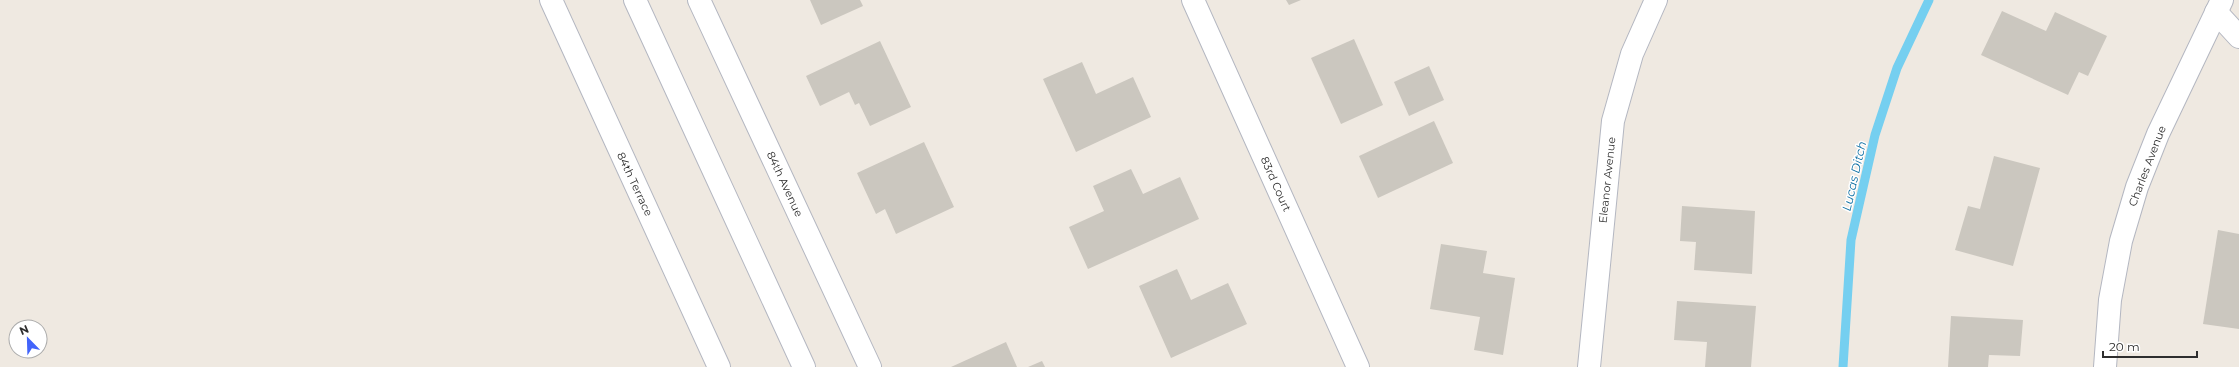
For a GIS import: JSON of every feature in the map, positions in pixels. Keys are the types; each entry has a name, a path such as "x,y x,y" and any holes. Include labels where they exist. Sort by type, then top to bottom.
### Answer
{"street":[{"name":"84th Terrace","path":"551,0 719,367"},
{"path":"635,0 804,367"},
{"name":"84th Avenue","path":"699,0 870,367"},
{"name":"83rd Court","path":"1193,0 1358,367"},
{"name":"Eleanor Avenue","path":"1589,367 1613,120 1632,54 1656,0"},
{"path":"2219,6 2239,37"},
{"name":"Charles Avenue","path":"2105,367 2110,300 2121,241 2137,187 2158,134 2219,6"}],"building":[{"path":"810,0 860,0 863,6 821,25"},
{"path":"1286,0 1301,0 1289,5"},
{"path":"2002,11 2046,31 2055,12 2107,36 2088,76 2079,72 2068,95 1981,55"},
{"path":"1354,39 1383,105 1341,124 1311,58"},
{"path":"880,41 911,107 870,126 859,103 855,105 849,92 820,106 806,76"},
{"path":"1082,62 1096,94 1133,77 1151,117 1076,152 1043,79"},
{"path":"1429,66 1444,100 1409,116 1394,82"},
{"path":"1434,121 1453,163 1378,198 1359,156"},
{"path":"924,142 954,207 896,234 885,209 876,214 857,173"},
{"path":"1994,156 2040,168 2013,266 1955,250 1968,206 1980,209"},
{"path":"1131,169 1143,194 1180,177 1199,219 1088,269 1069,227 1104,211 1093,186"},
{"path":"1682,206 1755,211 1752,274 1694,270 1696,242 1680,241"},
{"path":"2218,230 2239,234 2239,329 2203,324"},
{"path":"1441,244 1487,251 1483,273 1515,278 1503,355 1474,350 1480,317 1430,309"},
{"path":"1177,269 1191,300 1228,283 1247,324 1171,358 1139,286"},
{"path":"1677,301 1756,306 1751,367 1705,367 1707,342 1674,340"},
{"path":"1951,316 2023,320 2020,356 1989,355 1988,367 1948,367"},
{"path":"1006,342 1017,367 951,367"},
{"path":"1042,361 1045,367 1028,367"}],"waterway":[{"name":"Lucas Ditch","path":"1843,367 1851,240 1875,135 1897,68 1929,0"}]}
